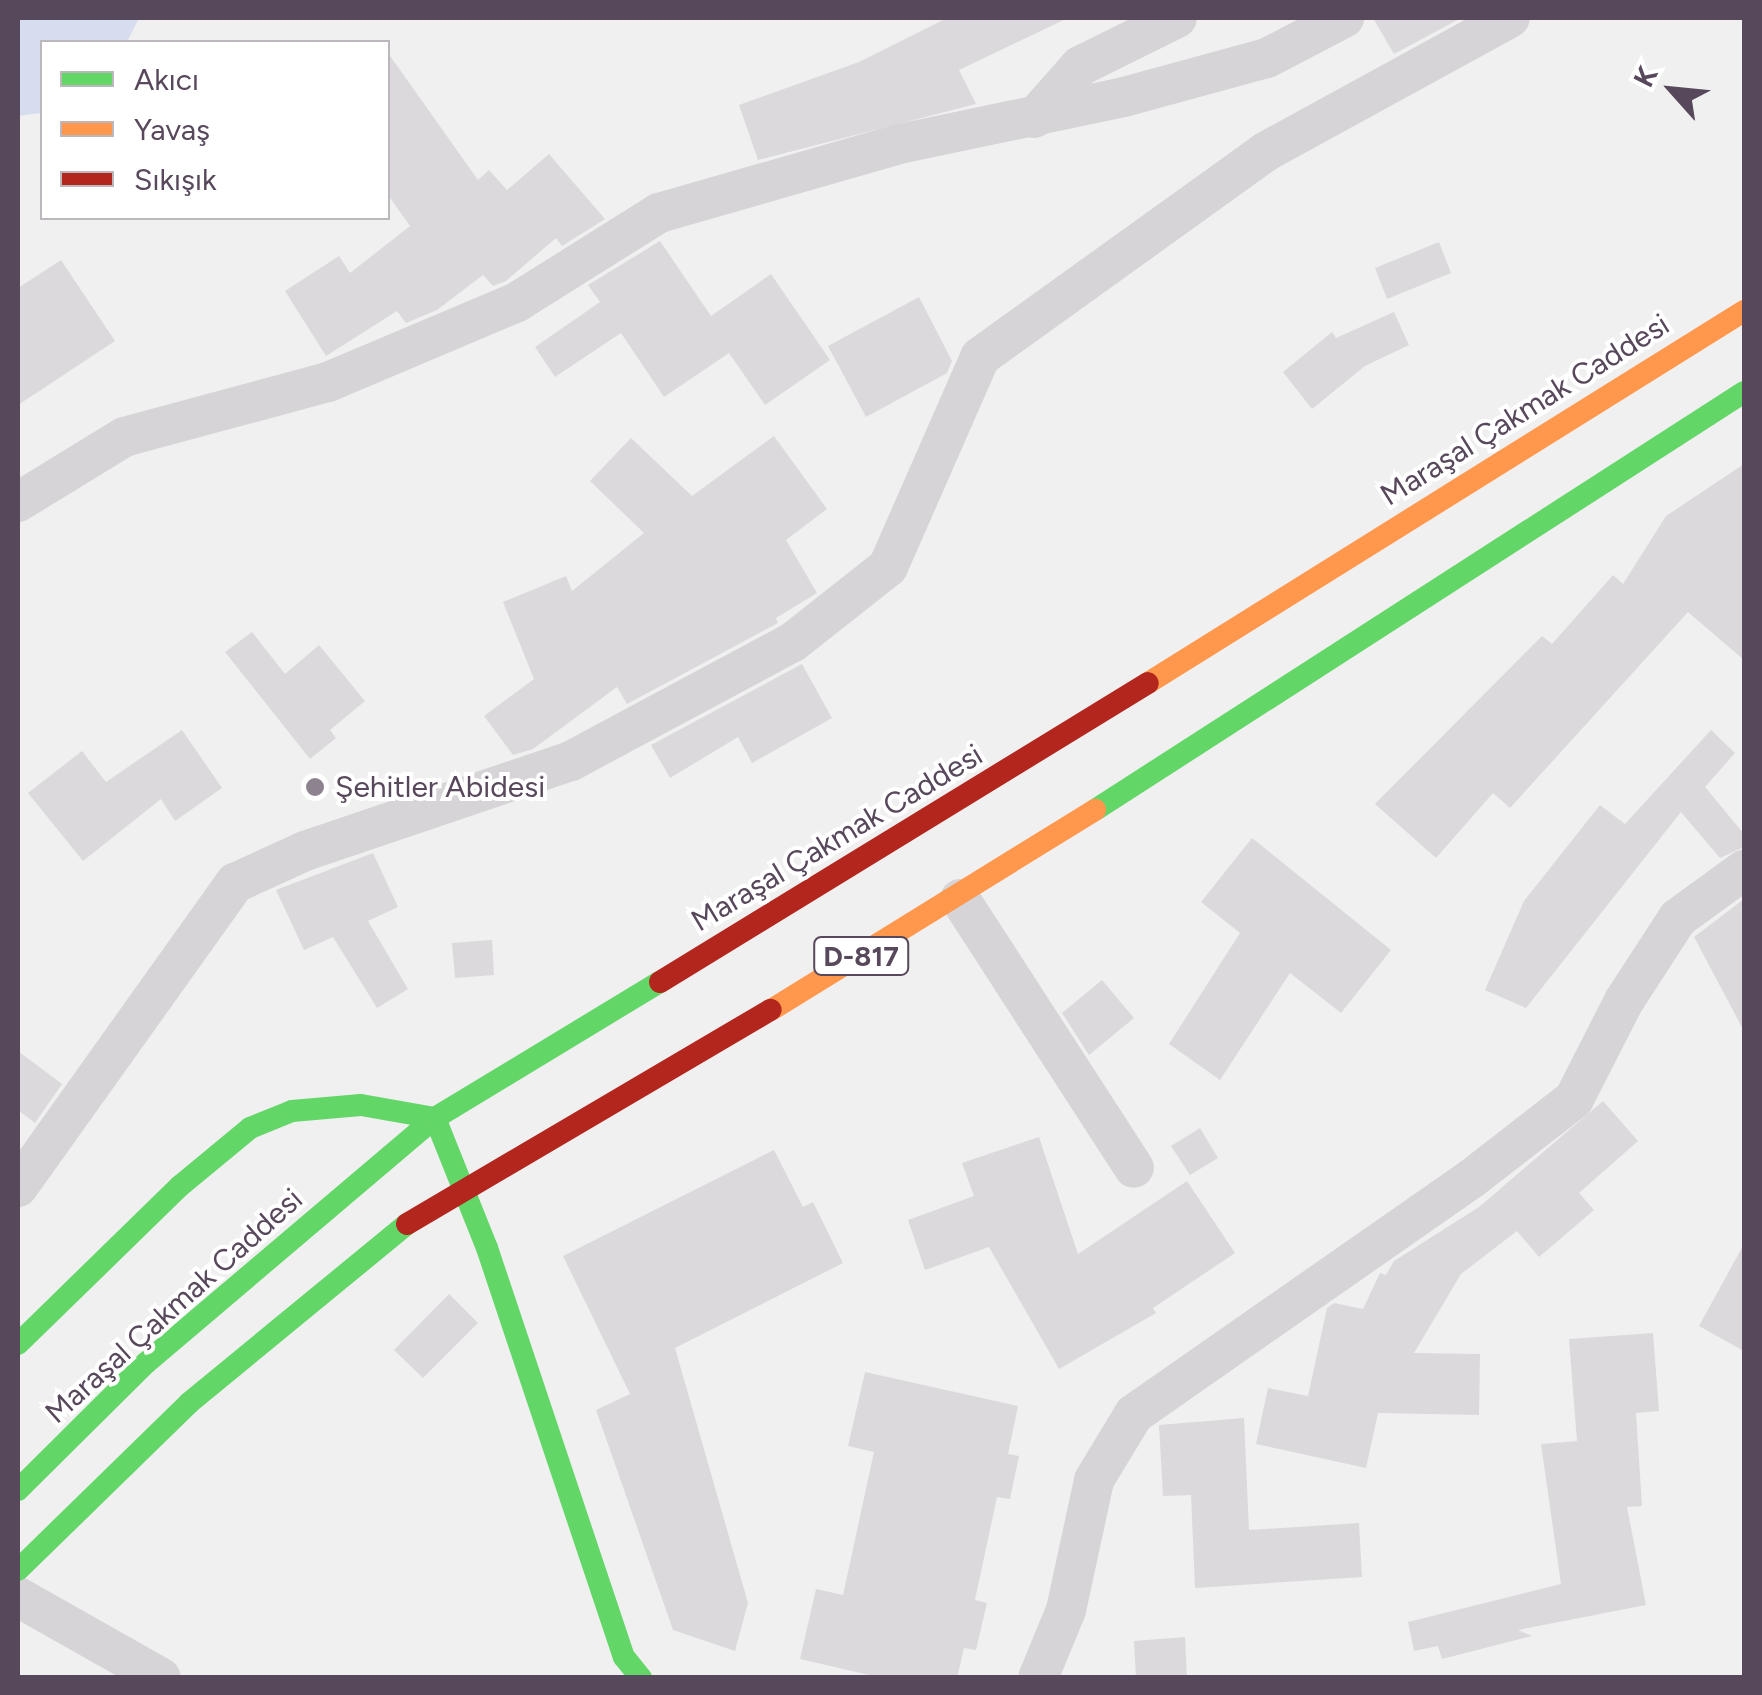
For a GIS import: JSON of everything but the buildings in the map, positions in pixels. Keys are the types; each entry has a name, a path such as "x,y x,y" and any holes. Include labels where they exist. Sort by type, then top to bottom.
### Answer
{"main road":[{"name":"Maraşal Çakmak Caddesi","path":"18,1490 146,1363 435,1118 909,832 1744,311"},
{"name":"D-817","path":"18,1570 189,1403 384,1238 464,1186 960,899 1485,554 1744,392"},
{"path":"18,1344 180,1186 250,1128 292,1110 361,1105 435,1118 464,1186 626,1671"}],"street":[{"path":"1034,118 1080,66 1177,18"},
{"path":"18,502 124,437 328,382 518,302 659,213 899,144 1034,118 1267,58 1344,18"},
{"path":"18,1188 235,883 305,852 570,761 793,642 888,567 980,357 1264,152 1510,18"},
{"path":"1038,1678 1066,1610 1094,1480 1134,1414 1472,1180 1574,1099 1624,1001 1678,918 1744,870"},
{"path":"960,899 1134,1168"},
{"path":"18,1596 161,1678"}],"shaded area":[{"path":"18,18 139,18 128,40 40,40 40,113 18,116"}],"traffic: fast":[{"path":"1095,810 1744,392"},
{"path":"18,1490 146,1363 435,1118 660,982"},
{"path":"18,1344 180,1186 250,1128 292,1111 361,1105 435,1118 487,1248 624,1657 641,1678"},
{"path":"18,1570 189,1403 407,1224"}],"traffic: slow":[{"path":"1148,683 1744,311"},
{"path":"771,1010 1095,810"}],"traffic: jam":[{"path":"660,982 1148,683"},
{"path":"407,1224 771,1010"}],"place":[{"name":"Şehitler Abidesi","path":"315,787"}]}
